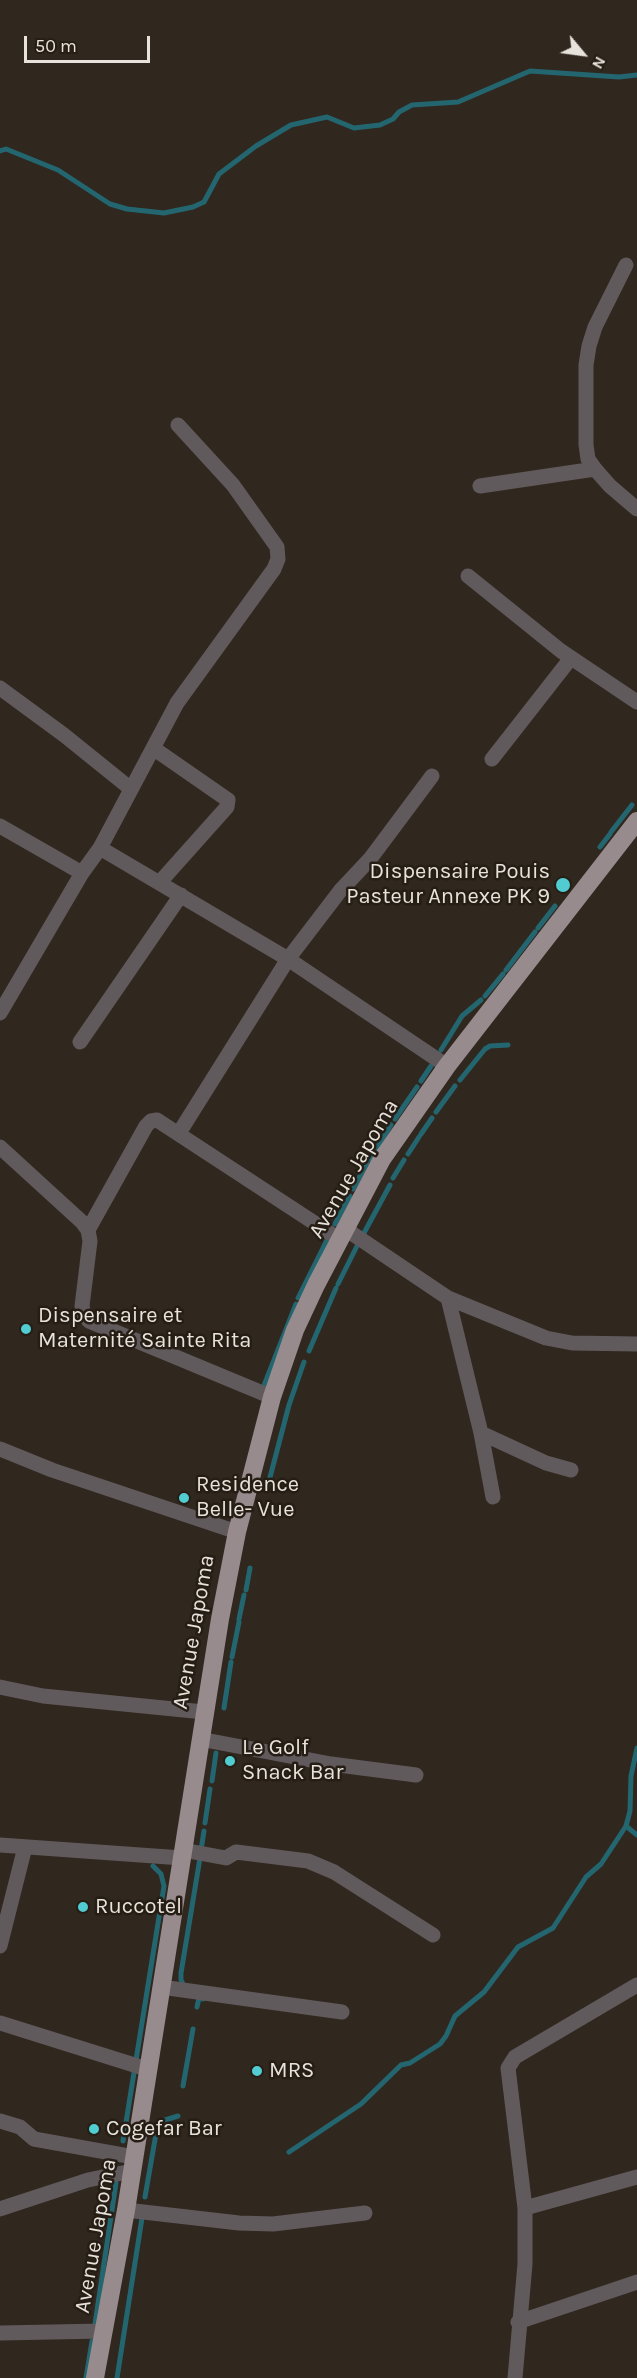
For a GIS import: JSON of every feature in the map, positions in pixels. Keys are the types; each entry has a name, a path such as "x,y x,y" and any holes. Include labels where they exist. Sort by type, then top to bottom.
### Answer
{"main road":[{"name":"Avenue Japoma","path":"95,2378 126,2210 204,1712 237,1532 272,1397 296,1330 342,1233 382,1159 447,1066 637,821"}],"street":[{"path":"626,265 595,327 586,365 586,445 588,459 595,469 610,486 637,509"},
{"path":"0,1013 82,873 100,848 177,703 274,570 278,559 277,547 234,486 178,425"},
{"path":"480,486 595,469"},
{"path":"468,576 571,658 637,702"},
{"path":"492,759 571,658"},
{"path":"0,688 64,735 131,789"},
{"path":"153,748 228,800 227,807 160,882"},
{"path":"179,1133 288,959 340,891 370,859 432,776"},
{"path":"0,826 82,873"},
{"path":"100,848 288,959 447,1066"},
{"path":"80,1042 181,895"},
{"path":"88,1230 146,1126 156,1120 448,1298 546,1338 572,1343 637,1344"},
{"path":"0,1147 88,1230 90,1240 82,1306 84,1315 89,1321 272,1397"},
{"path":"448,1298 481,1433 492,1497"},
{"path":"481,1433 546,1463 571,1470"},
{"path":"0,1449 52,1470 237,1532"},
{"path":"0,1687 43,1696 204,1712"},
{"path":"200,1740 331,1764 416,1775"},
{"path":"0,1845 226,1858 236,1852 308,1861 334,1872 433,1935"},
{"path":"0,1946 25,1847"},
{"path":"515,2378 518,2322 525,2264 525,2208 508,2068 515,2057 637,1986"},
{"path":"161,1987 342,2012"},
{"path":"0,2023 147,2069"},
{"path":"0,2121 20,2127 34,2139 133,2164"},
{"path":"0,2209 133,2164"},
{"path":"525,2208 637,2176"},
{"path":"126,2210 239,2223 273,2223 365,2213"},
{"path":"518,2322 637,2282"},
{"path":"0,2334 105,2331"}],"waterway":[{"path":"0,151 6,149 58,170 110,204 127,209 164,213 193,207 204,202 219,174 256,146 291,125 327,117 354,128 380,125 393,119 399,112 412,105 458,102 530,71 619,77 637,75"},
{"path":"611,832 632,805"},
{"path":"600,847 610,834"},
{"path":"538,928 555,906"},
{"path":"506,970 535,932"},
{"path":"485,996 503,974"},
{"path":"441,1050 462,1016 481,1000"},
{"path":"460,1080 485,1049 490,1046 508,1045"},
{"path":"421,1081 431,1066"},
{"path":"436,1112 455,1086"},
{"path":"395,1119 417,1087"},
{"path":"421,1134 432,1118"},
{"path":"370,1159 391,1125"},
{"path":"408,1154 419,1137"},
{"path":"393,1178 404,1160"},
{"path":"353,1189 367,1163"},
{"path":"364,1233 390,1185"},
{"path":"335,1224 350,1196"},
{"path":"298,1298 328,1238"},
{"path":"338,1284 358,1244"},
{"path":"309,1351 336,1288"},
{"path":"263,1388 296,1304"},
{"path":"268,1485 289,1405 304,1362"},
{"path":"246,1590 250,1568"},
{"path":"239,1619 244,1595"},
{"path":"232,1657 239,1622"},
{"path":"224,1708 231,1662"},
{"path":"289,2152 361,2104 401,2065 410,2063 440,2044 455,2016 484,1992 518,1947 553,1928 586,1877 601,1864 626,1826 630,1811 631,1776 637,1748"},
{"path":"212,1781 216,1753"},
{"path":"205,1823 210,1789"},
{"path":"626,1826 637,1835"},
{"path":"201,1850 204,1831"},
{"path":"185,1988 181,1980 181,1973 200,1858"},
{"path":"123,2141 164,1886 161,1874 153,1866"},
{"path":"197,2007 199,1998 203,1999"},
{"path":"183,2086 193,2029"},
{"path":"145,2197 157,2128 162,2121 178,2116"},
{"path":"95,2324 116,2183"},
{"path":"117,2378 142,2218"},
{"path":"86,2378 92,2341"}],"place":[{"name":"Dispensaire Pouis Pasteur Annexe PK 9","path":"563,885"},
{"name":"Dispensaire et Maternité Sainte Rita","path":"26,1329"},
{"name":"Residence Belle- Vue","path":"184,1498"},
{"name":"Le Golf Snack Bar","path":"230,1761"},
{"name":"Ruccotel","path":"83,1907"},
{"name":"MRS","path":"257,2071"},
{"name":"Cogefar Bar","path":"94,2129"}]}
